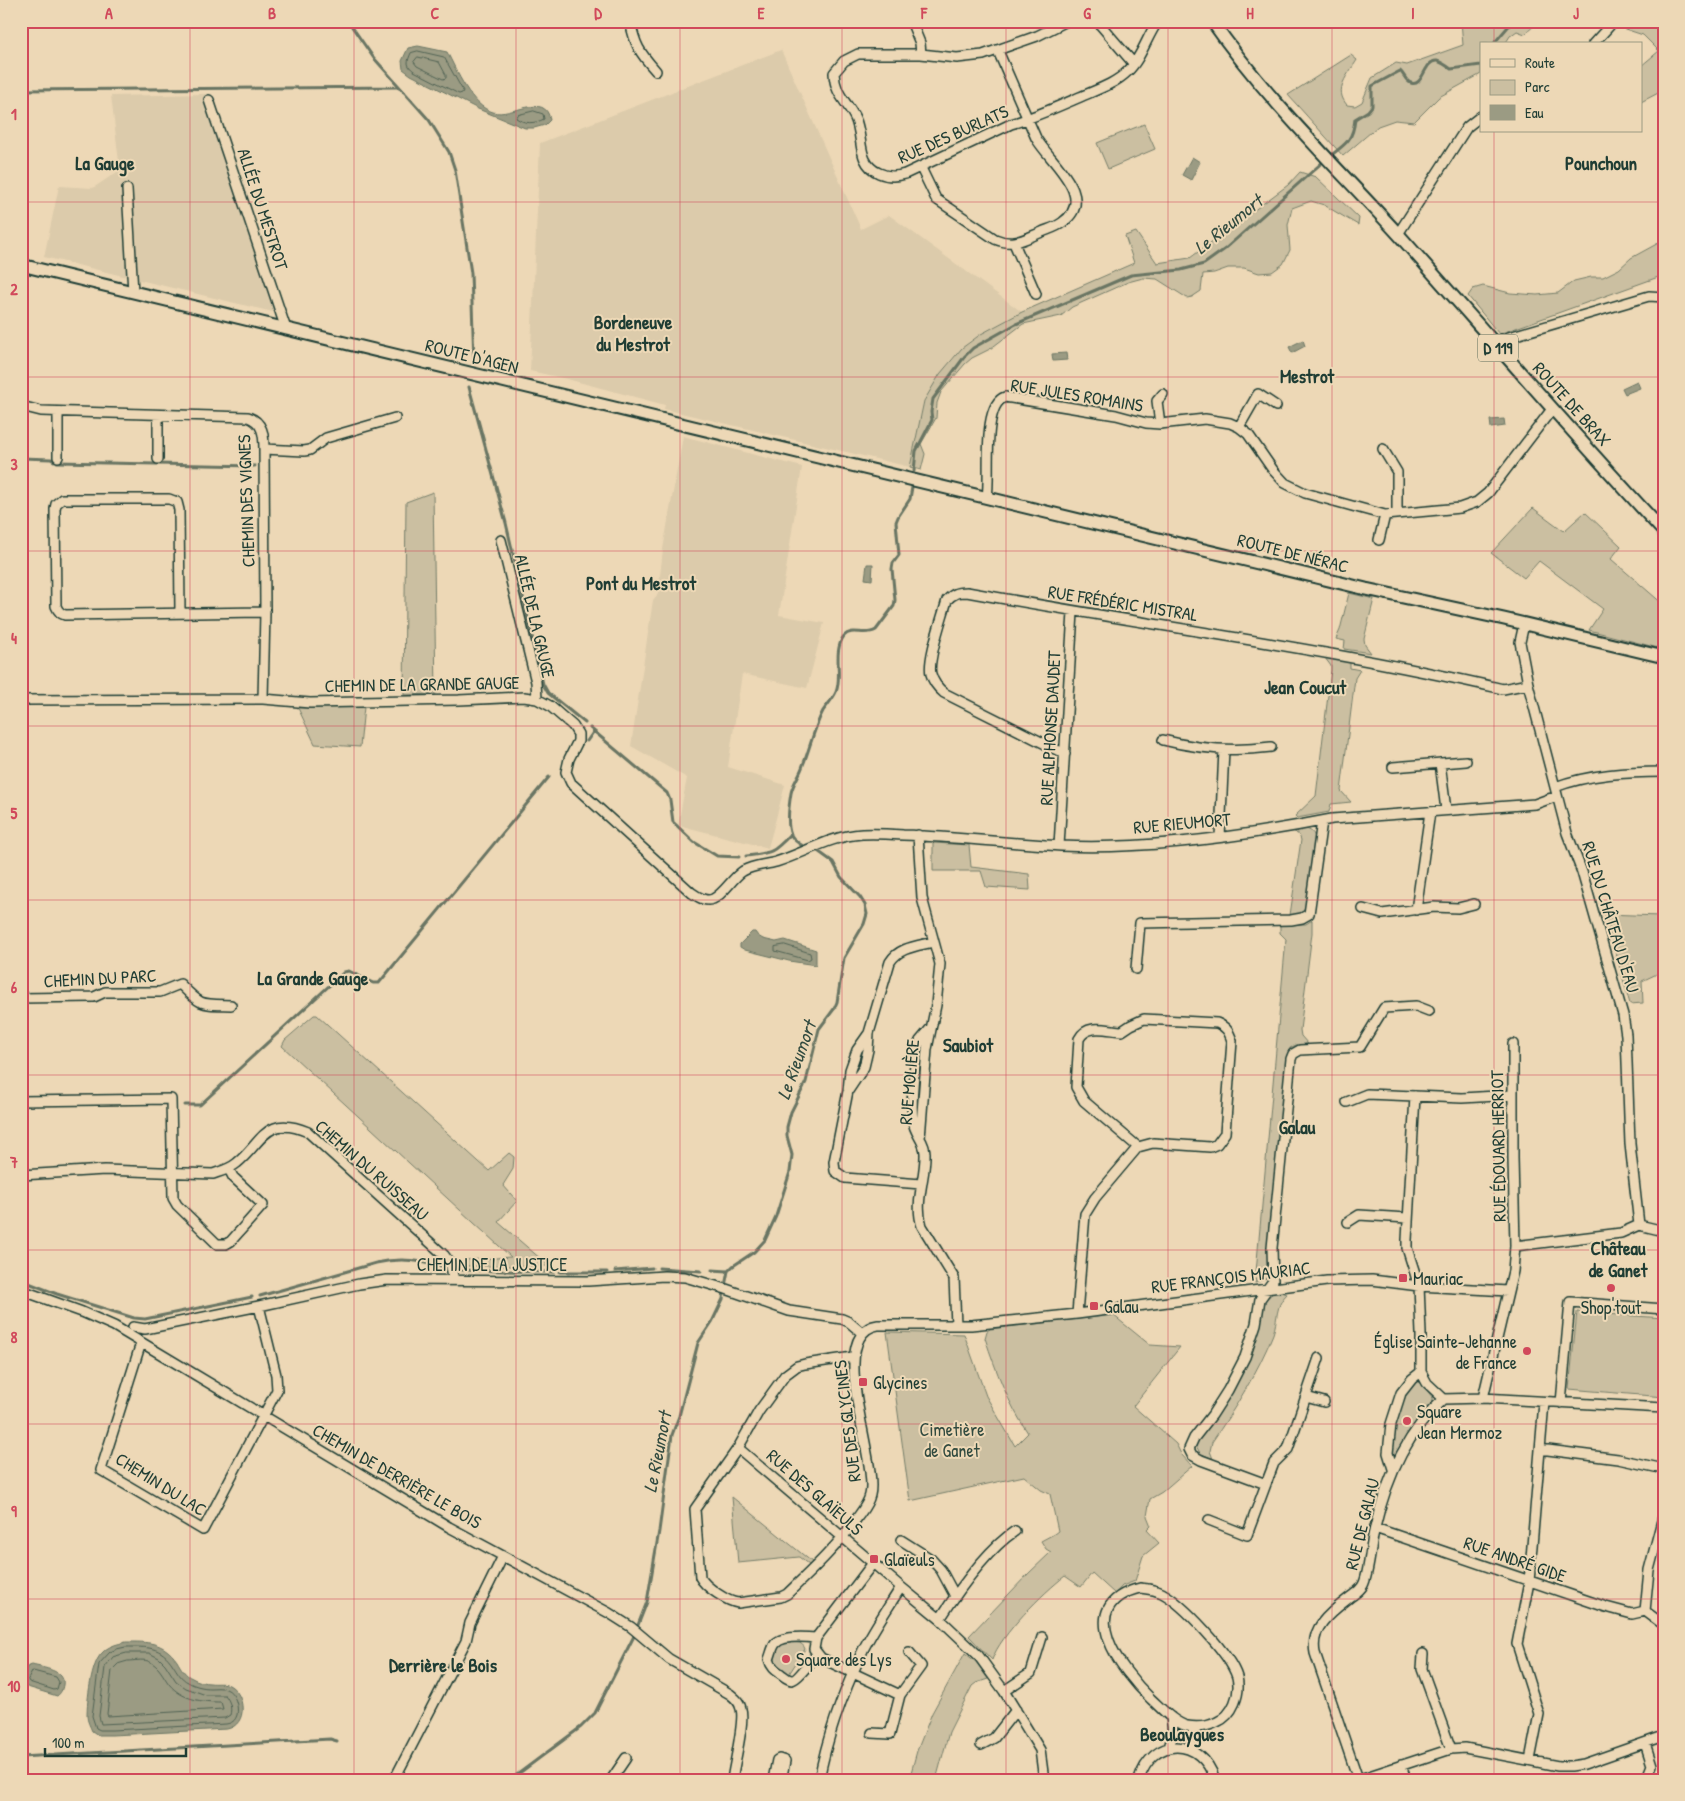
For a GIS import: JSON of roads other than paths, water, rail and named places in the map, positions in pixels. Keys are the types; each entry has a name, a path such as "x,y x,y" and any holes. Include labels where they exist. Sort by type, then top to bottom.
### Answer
{"main road":[{"name":"ROUTE DE BRAX","path":"1212,21 1234,52 1289,118 1398,234 1552,409 1661,525"},
{"name":"ROUTE D'AGEN","path":"21,265 914,479"},
{"name":"ROUTE DE NÉRAC","path":"914,479 1366,589 1664,657"}],"street":[{"path":"630,21 636,46 656,71"},
{"path":"911,21 920,43 921,54"},
{"name":"RUE DES BURLATS","path":"1067,21 1037,36 983,55 957,58 921,54 858,54 844,61 834,73 834,85 856,119 862,155 867,164 878,173 895,177 921,168 1011,124 1029,119 1111,83 1128,71 1134,64"},
{"path":"1097,21 1134,64 1152,28 1158,21"},
{"path":"1595,42 1614,21"},
{"path":"921,168 931,191 942,204 1004,243 1014,243 1064,222 1072,211 1075,201 1067,176 1041,146 998,51"},
{"name":"ALLÉE DU MESTROT","path":"209,100 286,329"},
{"path":"1398,234 1467,127 1480,117"},
{"path":"126,189 133,292"},
{"path":"1014,243 1036,294"},
{"path":"1492,342 1649,296 1664,296"},
{"name":"RUE JULES ROMAINS","path":"1160,424 1157,401 1163,394"},
{"path":"1238,427 1258,394 1276,406"},
{"name":"RUE JULES ROMAINS","path":"988,497 990,486 987,459 989,435 995,406 1000,398 1010,397 1116,415 1146,423 1160,424 1205,419 1222,421 1238,427 1255,443 1279,477 1295,489 1305,494 1385,515 1460,508 1477,502 1488,493 1552,409"},
{"name":"CHEMIN DES VIGNES","path":"21,406 41,411 58,412 248,416 259,424 263,431 264,449 265,612 263,699"},
{"path":"58,412 58,457"},
{"path":"158,415 158,459"},
{"path":"264,449 310,450 326,438 395,418"},
{"path":"1383,449 1397,472 1397,514"},
{"path":"180,613 179,510 177,502 168,498 62,499 59,501 55,509 56,606 60,613 65,615 265,612"},
{"path":"1380,540 1385,515"},
{"name":"ALLÉE DE LA GAUGE","path":"501,540 536,682 537,699"},
{"name":"RUE FRÉDÉRIC MISTRAL","path":"1065,754 944,693 933,681 930,665 947,600 954,593 968,592 1073,612 1345,656 1504,689 1528,684"},
{"name":"RUE ALPHONSE DAUDET","path":"1059,846 1073,612"},
{"name":"RUE DU CHÂTEAU D'EAU","path":"1524,624 1520,642 1528,684 1567,834 1582,872 1624,1015 1630,1144 1639,1225"},
{"name":"CHEMIN DE LA GRANDE GAUGE","path":"21,700 263,699 310,703 524,697 537,699 550,706 573,726 578,734 578,741 569,759 566,772 570,783 699,898 704,900 714,898 736,876 747,869 777,862 810,848"},
{"path":"1162,740 1183,746 1224,750 1271,747"},
{"path":"1220,837 1224,750"},
{"path":"1393,767 1466,761"},
{"path":"1440,763 1446,810"},
{"name":"RUE RIEUMORT","path":"810,848 831,839 863,833 918,835 1059,846 1196,841 1322,821 1535,804 1556,792 1597,775 1625,772 1664,772"},
{"path":"1416,910 1430,812"},
{"path":"1136,969 1140,923 1291,920 1309,914 1322,821"},
{"name":"RUE MOLIÈRE","path":"918,835 922,898 940,964 936,1006 927,1049 920,1138 924,1144 925,1155 919,1217 922,1226 956,1282 956,1326"},
{"path":"1363,909 1382,914 1434,907 1458,908 1474,904"},
{"path":"921,1184 845,1178 835,1171 834,1162 848,1091 864,1067 870,1033 890,962 894,955 902,950 933,942"},
{"name":"CHEMIN DU PARC","path":"21,998 94,997 105,992 160,992 180,984 199,1002 204,1004 231,1005"},
{"path":"1266,1484 1201,1460 1192,1455 1189,1449 1194,1438 1228,1390 1244,1357 1256,1324 1260,1299 1272,1281 1272,1248 1291,1059 1293,1054 1300,1050 1360,1048 1384,1008 1416,1006 1429,1011"},
{"path":"1077,1314 1085,1214 1095,1198 1138,1146 1153,1143 1210,1147 1218,1144 1222,1139 1225,1133 1232,1041 1230,1033 1223,1026 1217,1023 1144,1019 1122,1031 1091,1028 1082,1033 1079,1039 1076,1087 1078,1092 1084,1101 1138,1146"},
{"name":"RUE ÉDOUARD HERRIOT","path":"1483,1398 1513,1272 1515,1246 1513,1044"},
{"path":"1347,1102 1367,1094 1462,1098 1513,1095"},
{"path":"1415,1096 1407,1218 1407,1248 1419,1286 1421,1372 1434,1391 1444,1399 1483,1398 1664,1408"},
{"path":"21,1101 171,1099 173,1198 177,1205 218,1244 226,1244 263,1205 233,1177 229,1168"},
{"name":"CHEMIN DU RUISSEAU","path":"21,1175 105,1170 213,1174 239,1162 261,1136 273,1129 286,1126 298,1128 308,1132 444,1255 450,1263 454,1280"},
{"path":"1348,1222 1359,1215 1407,1218"},
{"path":"1515,1246 1621,1233 1639,1225 1664,1231"},
{"name":"CHEMIN DE LA JUSTICE","path":"133,1327 145,1329 387,1280 588,1281 664,1276 685,1277 789,1311 842,1319 866,1330"},
{"name":"RUE FRANÇOIS MAURIAC","path":"866,1330 878,1325 956,1326 1077,1314 1326,1281 1372,1280 1419,1286 1508,1291"},
{"name":"CHEMIN DE DERRIÈRE LE BOIS","path":"21,1290 114,1326 441,1523 609,1613 638,1633 669,1659 737,1700 742,1710 742,1720 732,1780"},
{"path":"1561,1403 1570,1302 1664,1308"},
{"path":"260,1306 277,1382 277,1390 262,1416"},
{"name":"RUE DES GLYCINES","path":"853,1357 805,1364 790,1370 759,1411 738,1448 695,1509 700,1577 703,1582 731,1602 738,1603 781,1597 787,1594 843,1538 868,1503 871,1491 853,1357 866,1330"},
{"name":"CHEMIN DU LAC","path":"141,1343 101,1470 203,1530 262,1416"},
{"path":"1209,1520 1247,1534 1274,1463 1288,1449 1319,1358"},
{"name":"RUE DE GALAU","path":"1394,1470 1388,1453 1391,1424 1401,1393 1412,1379 1421,1372"},
{"path":"1306,1397 1324,1402"},
{"name":"RUE DE GALAU","path":"1357,1780 1313,1645 1317,1630 1329,1615 1362,1587 1365,1581 1375,1528 1394,1470 1413,1433 1422,1420 1444,1399"},
{"path":"1530,1760 1539,1714 1517,1644 1529,1582 1544,1402"},
{"name":"RUE DES GLAÏEULS","path":"738,1448 940,1619 988,1666 1040,1750 1044,1780"},
{"path":"1540,1449 1618,1459 1664,1469"},
{"path":"1664,1513 1649,1570 1645,1611 1664,1625"},
{"name":"RUE ANDRÉ GIDE","path":"1375,1528 1529,1582 1632,1614 1645,1611"},
{"path":"940,1619 955,1596 1002,1539 1015,1531"},
{"path":"901,1540 931,1559 941,1570 955,1596"},
{"path":"394,1780 466,1641 470,1623 503,1556"},
{"path":"872,1563 816,1638 814,1648 821,1658 900,1695"},
{"path":"819,1780 824,1752 853,1673 864,1648 901,1587"},
{"path":"1140,1588 1152,1589 1163,1594 1189,1613 1233,1667 1238,1684 1235,1702 1229,1712 1220,1720 1210,1726 1198,1728 1186,1726 1171,1717 1140,1688 1126,1672 1108,1642 1105,1630 1106,1618 1110,1607 1118,1597 1128,1591 1140,1588"},
{"path":"816,1638 804,1636 779,1641 775,1644 769,1659 772,1668 789,1680 794,1680 797,1679 817,1654"},
{"path":"1004,1691 1031,1673 1042,1637"},
{"path":"872,1733 890,1734 900,1695 921,1666 909,1652"},
{"path":"1423,1654 1422,1669 1451,1749"},
{"path":"981,1746 994,1738 1016,1710"},
{"path":"1169,1748 1173,1733 1171,1717"},
{"path":"1194,1751 1190,1742 1192,1734 1198,1728"},
{"path":"1357,1780 1451,1749 1465,1748 1558,1766 1571,1766 1584,1764 1664,1736"},
{"path":"1645,1743 1652,1765 1646,1780"},
{"path":"1139,1780 1146,1763 1153,1756 1169,1748 1185,1748 1194,1751 1204,1758 1211,1767 1215,1780"},
{"path":"611,1780 626,1758"},
{"path":"772,1780 777,1760 780,1758 785,1761 781,1780"},
{"path":"1401,1765 1406,1780"}],"water":[{"path":"418,46 447,52 471,95 485,108 500,113 526,107 542,107 547,112 550,120 545,125 525,128 478,109 411,75 403,69 402,61 408,48"},
{"path":"1192,157 1200,162 1191,180 1182,175"},
{"path":"1303,340 1305,346 1292,353 1289,347"},
{"path":"1066,353 1067,360 1053,361 1052,354"},
{"path":"1637,381 1640,388 1625,394 1622,388"},
{"path":"1504,419 1505,426 1491,428 1490,420"},
{"path":"867,564 873,564 872,580 865,579"},
{"path":"752,932 755,932 763,939 776,942 785,940 816,950 816,965 789,961 745,950 740,947 740,944"},
{"path":"126,1642 148,1643 160,1646 172,1654 183,1671 190,1677 203,1682 229,1685 235,1689 239,1695 242,1709 239,1722 227,1729 112,1735 98,1735 92,1731 87,1716 87,1709 90,1683 95,1665 98,1658 107,1649"},
{"path":"32,1665 53,1670 61,1676 63,1685 57,1696 24,1686 22,1682 27,1667"}],"waterway":[{"path":"348,21 373,57 429,120 449,152 455,170 471,273 474,362"},
{"name":"Le Rieumort","path":"1495,42 1513,21"},
{"name":"Le Rieumort","path":"1330,156 1348,141 1355,119 1368,111 1372,106 1372,86 1400,71 1411,83 1418,82 1429,65 1437,61 1451,69 1480,65"},
{"path":"21,90 398,87"},
{"name":"Le Rieumort","path":"914,471 916,451 932,420 933,399 973,348 1016,324 1131,275 1181,270 1204,264 1225,249 1325,160"},
{"path":"469,387 506,523 543,684 548,693 585,723"},
{"path":"21,458 51,459 54,461"},
{"path":"57,462 255,466"},
{"name":"Le Rieumort","path":"805,847 795,841 789,831 788,814 792,789 802,769 823,711 832,700 838,686 840,642 847,633 867,633 876,630 894,606 892,569 893,563 899,555 896,522 910,499 912,487"},
{"path":"590,728 667,793 670,800 673,822 694,842 717,856 739,857"},
{"path":"587,741 594,731"},
{"path":"185,1105 200,1105 344,972 349,971 373,983 379,983 549,777"},
{"path":"746,856 772,851 791,834"},
{"name":"Le Rieumort","path":"725,1286 728,1271 754,1252 765,1240 776,1216 790,1172 792,1155 787,1136 787,1127 791,1112 806,1082 819,1029 837,1002 844,958 864,924 867,914 865,905 860,897 841,877 833,862 815,849"},
{"path":"260,1296 386,1261 411,1261 446,1268"},
{"path":"615,1271 652,1268"},
{"path":"659,1268 701,1271"},
{"path":"460,1270 554,1272"},
{"path":"712,1270 728,1271"},
{"path":"560,1272 607,1272"},
{"path":"21,1280 57,1294 134,1318 145,1319 252,1297"},
{"name":"Le Rieumort","path":"638,1625 647,1602 672,1435 679,1416 698,1343 712,1322 723,1299 724,1290"},
{"name":"Le Rieumort","path":"510,1780 581,1727 595,1713 634,1636"},
{"path":"21,1757 330,1739 337,1741"}],"place":[{"name":"Mauriac","path":"1403,1278"},
{"name":"Shop'tout","path":"1611,1288"},
{"name":"Galau","path":"1094,1306"},
{"name":"Église Sainte-Jehanne de France","path":"1527,1351"},
{"name":"Glycines","path":"863,1382"},
{"name":"Square Jean Mermoz","path":"1407,1421"},
{"name":"Glaïeuls","path":"874,1559"},
{"name":"Square des Lys","path":"786,1659"}],"district":[{"name":"La Gauge","path":"105,163"},
{"name":"Pounchoun","path":"1601,163"},
{"name":"Bordeneuve du Mestrot","path":"633,333"},
{"name":"Mestrot","path":"1307,376"},
{"name":"Pont du Mestrot","path":"641,583"},
{"name":"Jean Coucut","path":"1305,687"},
{"name":"La Grande Gauge","path":"313,978"},
{"name":"Saubiot","path":"968,1045"},
{"name":"Galau","path":"1297,1127"},
{"name":"Château de Ganet","path":"1618,1259"},
{"name":"Derrière le Bois","path":"443,1665"},
{"name":"Beoulaygues","path":"1182,1734"}],"park label":[{"name":"Cimetière de Ganet","path":"952,1439"}]}
